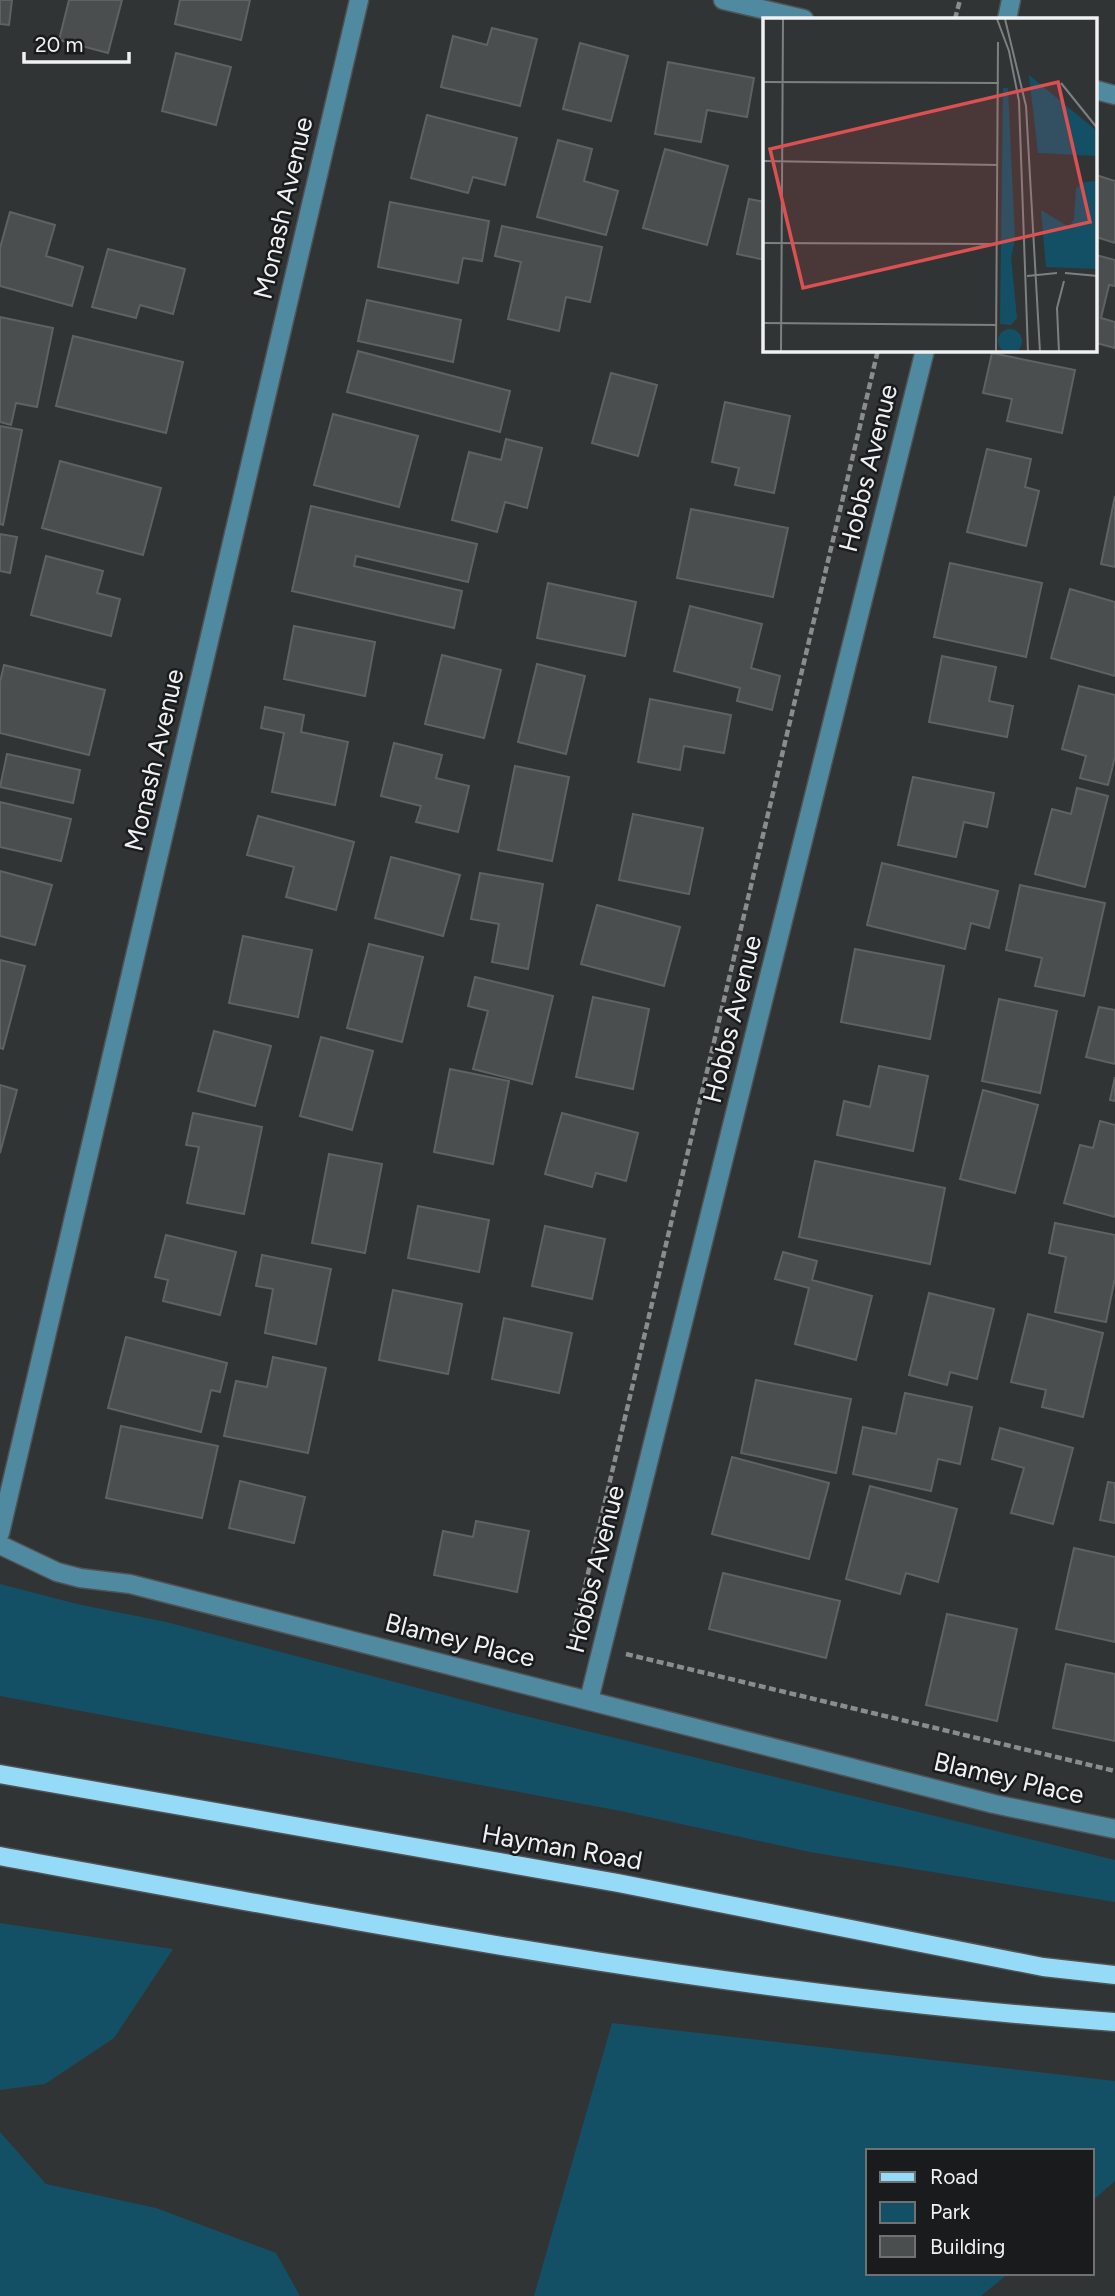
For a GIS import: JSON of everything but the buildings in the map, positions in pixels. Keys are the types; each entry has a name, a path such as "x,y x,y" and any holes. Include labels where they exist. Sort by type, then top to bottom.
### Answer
{"main road":[{"name":"Hayman Road","path":"0,1774 618,1883 1043,1967 1115,1975"},
{"path":"0,1856 587,1961 991,2013 1115,2022"}],"street":[{"name":"Monash Avenue","path":"0,1533 359,0"},
{"path":"723,0 800,18"},
{"path":"1007,18 1011,0"},
{"path":"1098,91 1115,95"},
{"name":"Hobbs Avenue","path":"589,1700 925,352"},
{"name":"Blamey Place","path":"0,1545 57,1572 80,1578 130,1584 994,1804 1115,1829"}],"path":[{"path":"955,18 960,0"},
{"path":"878,352 572,1641 1115,1771"}],"green space":[{"path":"0,1584 77,1604 166,1622 513,1713 1115,1860 1115,1902 810,1852 621,1811 0,1696"},
{"path":"0,1923 173,1949 114,2038 45,2084 0,2090"},
{"path":"612,2023 1115,2081 1115,2181 1094,2199 1094,2149 866,2149 866,2275 1007,2275 981,2296 534,2296"},
{"path":"0,2132 46,2184 156,2208 276,2253 300,2296 0,2296"}]}
